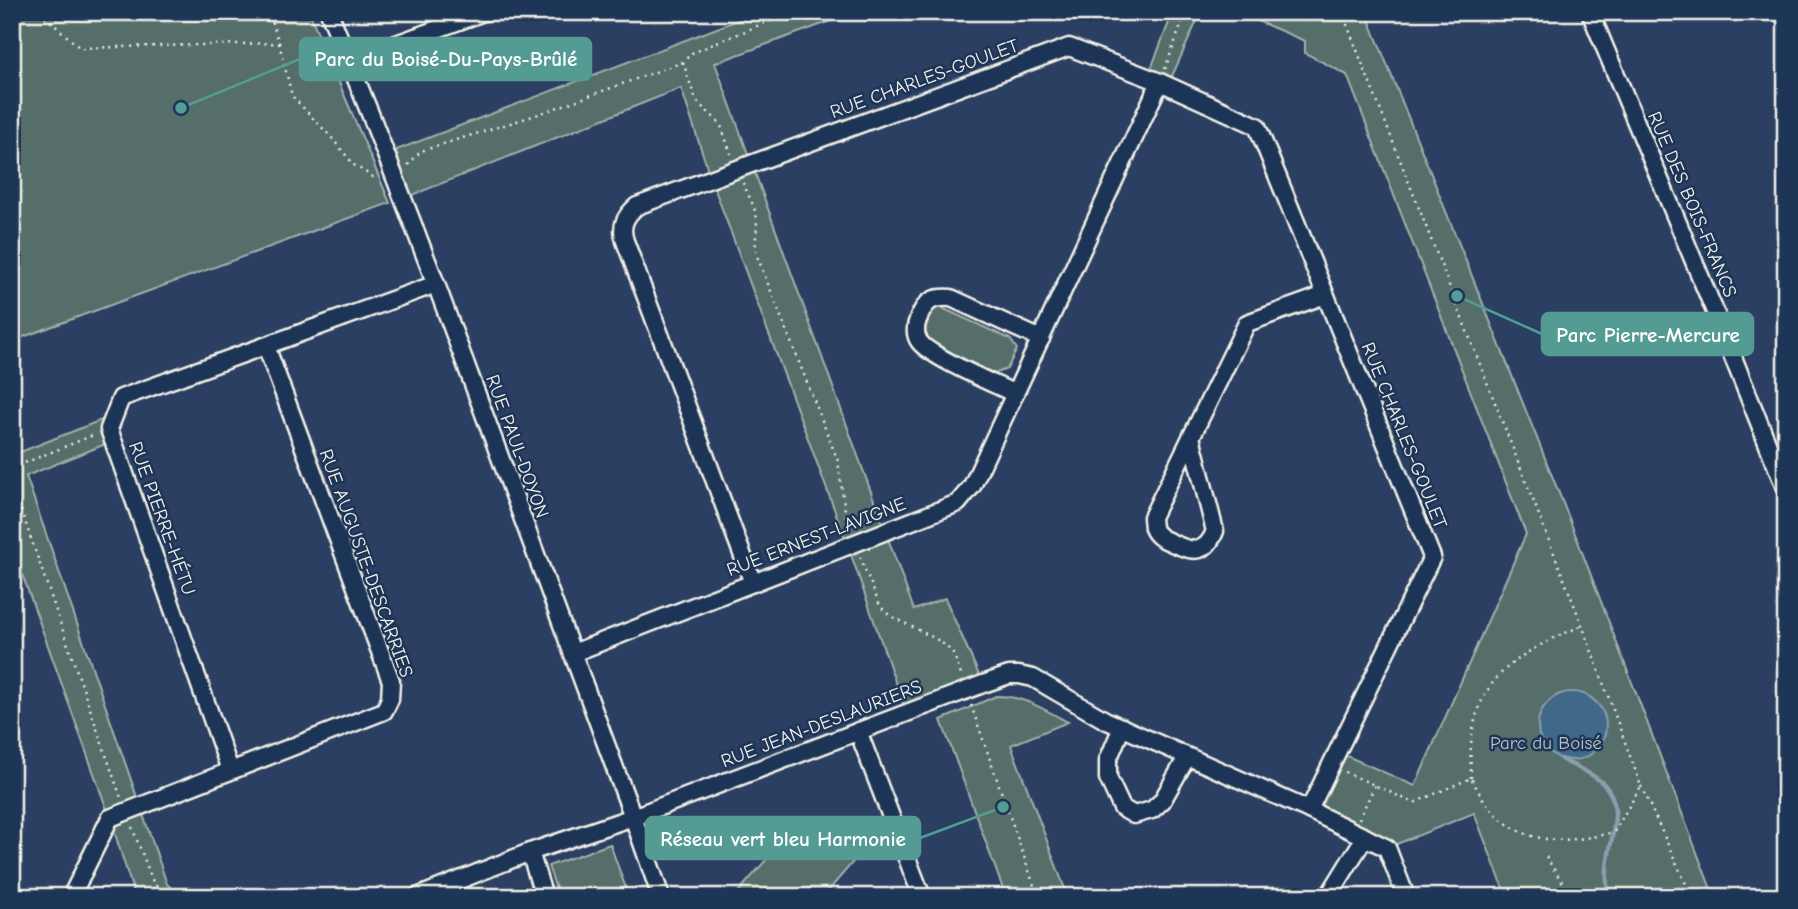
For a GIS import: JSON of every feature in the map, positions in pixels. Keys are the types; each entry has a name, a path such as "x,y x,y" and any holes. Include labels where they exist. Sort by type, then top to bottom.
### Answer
{"street":[{"name":"RUE PAUL-DOYON","path":"329,12 436,284 661,897"},
{"path":"349,61 484,12"},
{"name":"RUE DES BOIS-FRANCS","path":"1590,12 1786,490"},
{"name":"RUE CHARLES-GOULET","path":"753,583 623,233 628,213 636,206 1069,47 1160,82 1257,126 1432,557 1309,810"},
{"name":"RUE ERNEST-LAVIGNE","path":"573,653 958,503 972,486 1160,82"},
{"name":"RUE PIERRE-HÉTU","path":"230,771 109,429 121,398 436,284"},
{"path":"1191,437 1215,531 1211,542 1203,548 1188,551 1160,538 1153,528 1152,517 1191,437 1247,323 1325,295"},
{"path":"1015,394 930,353 918,340 915,329 920,313 929,301 951,298 1041,339"},
{"name":"RUE AUGUSTE-DESCARRIES","path":"71,897 110,818 384,711 390,699 391,681 266,346"},
{"name":"RUE JEAN-DESLAURIERS","path":"417,897 858,730 1000,678 1018,675 1026,676 1122,727 1309,810 1387,848 1406,897"},
{"path":"1122,727 1108,760 1108,778 1122,808 1134,815 1152,810 1162,801 1187,757"},
{"path":"858,730 922,897"},
{"path":"1328,897 1360,834"},
{"path":"530,852 544,897"}],"path":[{"path":"40,12 80,48 279,43"},
{"path":"269,12 292,96 331,136 354,165 373,177 404,169 421,151 536,115 683,62 692,53 790,12"},
{"path":"1160,82 1186,12"},
{"path":"1330,12 1346,22 1582,625 1641,786 1692,897"},
{"path":"683,62 699,104 720,123 755,212 757,223 754,245 757,256 838,461 846,519 880,607 889,615 936,639 954,654 1038,897"},
{"path":"12,468 109,429"},
{"path":"12,484 125,812 153,882 164,897"},
{"path":"1582,625 1524,653 1505,668 1487,690 1476,718 1471,745 1471,778 1485,802 1499,818 1525,834 1549,840 1593,838 1614,832 1641,786"},
{"path":"1331,766 1414,803 1471,778"},
{"path":"1360,834 1375,785"},
{"path":"1546,856 1572,897"}],"green space":[{"path":"12,12 309,12 390,203 12,341"},
{"path":"759,12 856,12 715,63 914,610 945,598 983,684 906,713 848,546 711,179 681,88 410,196 396,150"},
{"path":"1173,12 1201,12 1169,83 1149,74"},
{"name":"Parc du Boisé","path":"1236,12 1366,12 1569,518 1714,897 1507,897 1474,813 1387,848 1309,810 1338,752 1415,786 1526,534 1347,75 1305,53 1305,41"},
{"path":"936,307 1010,339 1017,349 1007,369 994,374 932,343 923,328 930,310"},
{"path":"114,415 113,441 26,476 167,884 181,897 135,897 110,818 12,546 12,440 18,453"},
{"path":"996,696 1025,701 1068,722 1011,745 1068,897 1006,897 941,720"},
{"path":"610,844 629,897 559,897 548,866"},
{"path":"779,845 858,856 823,897 734,897"}],"water":[{"path":"1572,692 1585,694 1596,702 1604,713 1604,739 1596,750 1585,758 1572,760 1559,758 1548,750 1540,739 1538,726 1540,713 1548,702 1559,694"}],"waterway":[{"path":"1561,759 1599,780 1608,789 1613,800 1615,822 1608,858 1608,897"}],"place":[{"name":"Parc du Boisé-Du-Pays-Brûlé","path":"181,108"},
{"name":"Parc Pierre-Mercure","path":"1457,296"},
{"name":"Réseau vert bleu Harmonie","path":"1003,807"}]}
